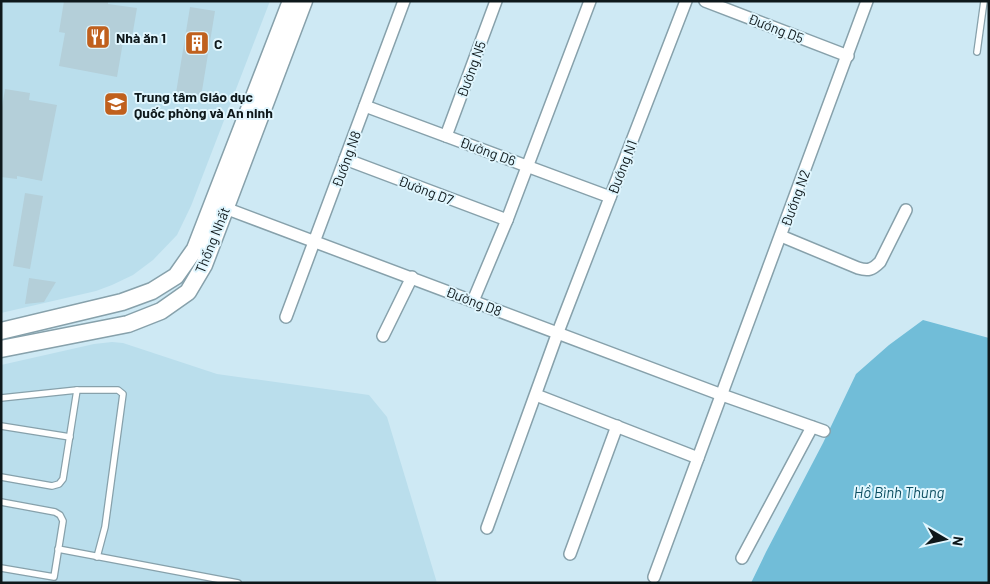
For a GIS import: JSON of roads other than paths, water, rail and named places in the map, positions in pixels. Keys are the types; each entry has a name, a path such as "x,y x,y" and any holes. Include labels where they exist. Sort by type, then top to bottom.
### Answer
{"main road":[{"name":"Thống Nhất","path":"1,331 122,302 152,291 176,276 195,249 291,1"},
{"name":"Thống Nhất","path":"1,349 128,324 161,311 188,292 204,266 304,1"},
{"path":"152,291 161,311"}],"street":[{"name":"Đướng N8","path":"286,317 404,1"},
{"name":"Đường N5","path":"446,136 496,1"},
{"path":"473,301 507,220 590,1"},
{"name":"Đướng N1","path":"487,528 558,332 686,1"},
{"name":"Đướng D5","path":"705,1 848,56"},
{"name":"Đướng N2","path":"654,577 868,1"},
{"name":"Đường D6","path":"365,106 610,197"},
{"name":"Đường D7","path":"345,160 507,220"},
{"name":"Đường D8","path":"226,208 722,395 824,431"},
{"path":"781,236 868,271 880,262 906,210"},
{"path":"383,336 412,277"},
{"path":"536,395 698,458"},
{"path":"570,554 617,426"},
{"path":"742,558 812,427"}],"lane":[{"path":"977,52 984,1"},
{"path":"1,477 52,486 59,484 63,479 77,390"},
{"path":"1,398 77,390 118,390 122,394 105,527 97,557"},
{"path":"1,426 70,437"},
{"path":"1,502 55,512 60,515 63,521 53,580 1,568"},
{"path":"58,549 238,583"}],"water":[{"name":"Hồ Bình Thung","path":"923,320 989,338 989,583 751,583 856,374 889,345"}],"place":[{"name":"Nhà ăn 1","path":"98,37"},
{"name":"C","path":"197,43"},
{"name":"Trung tâm Giáo dục Quốc phòng và An ninh","path":"116,104"}]}
